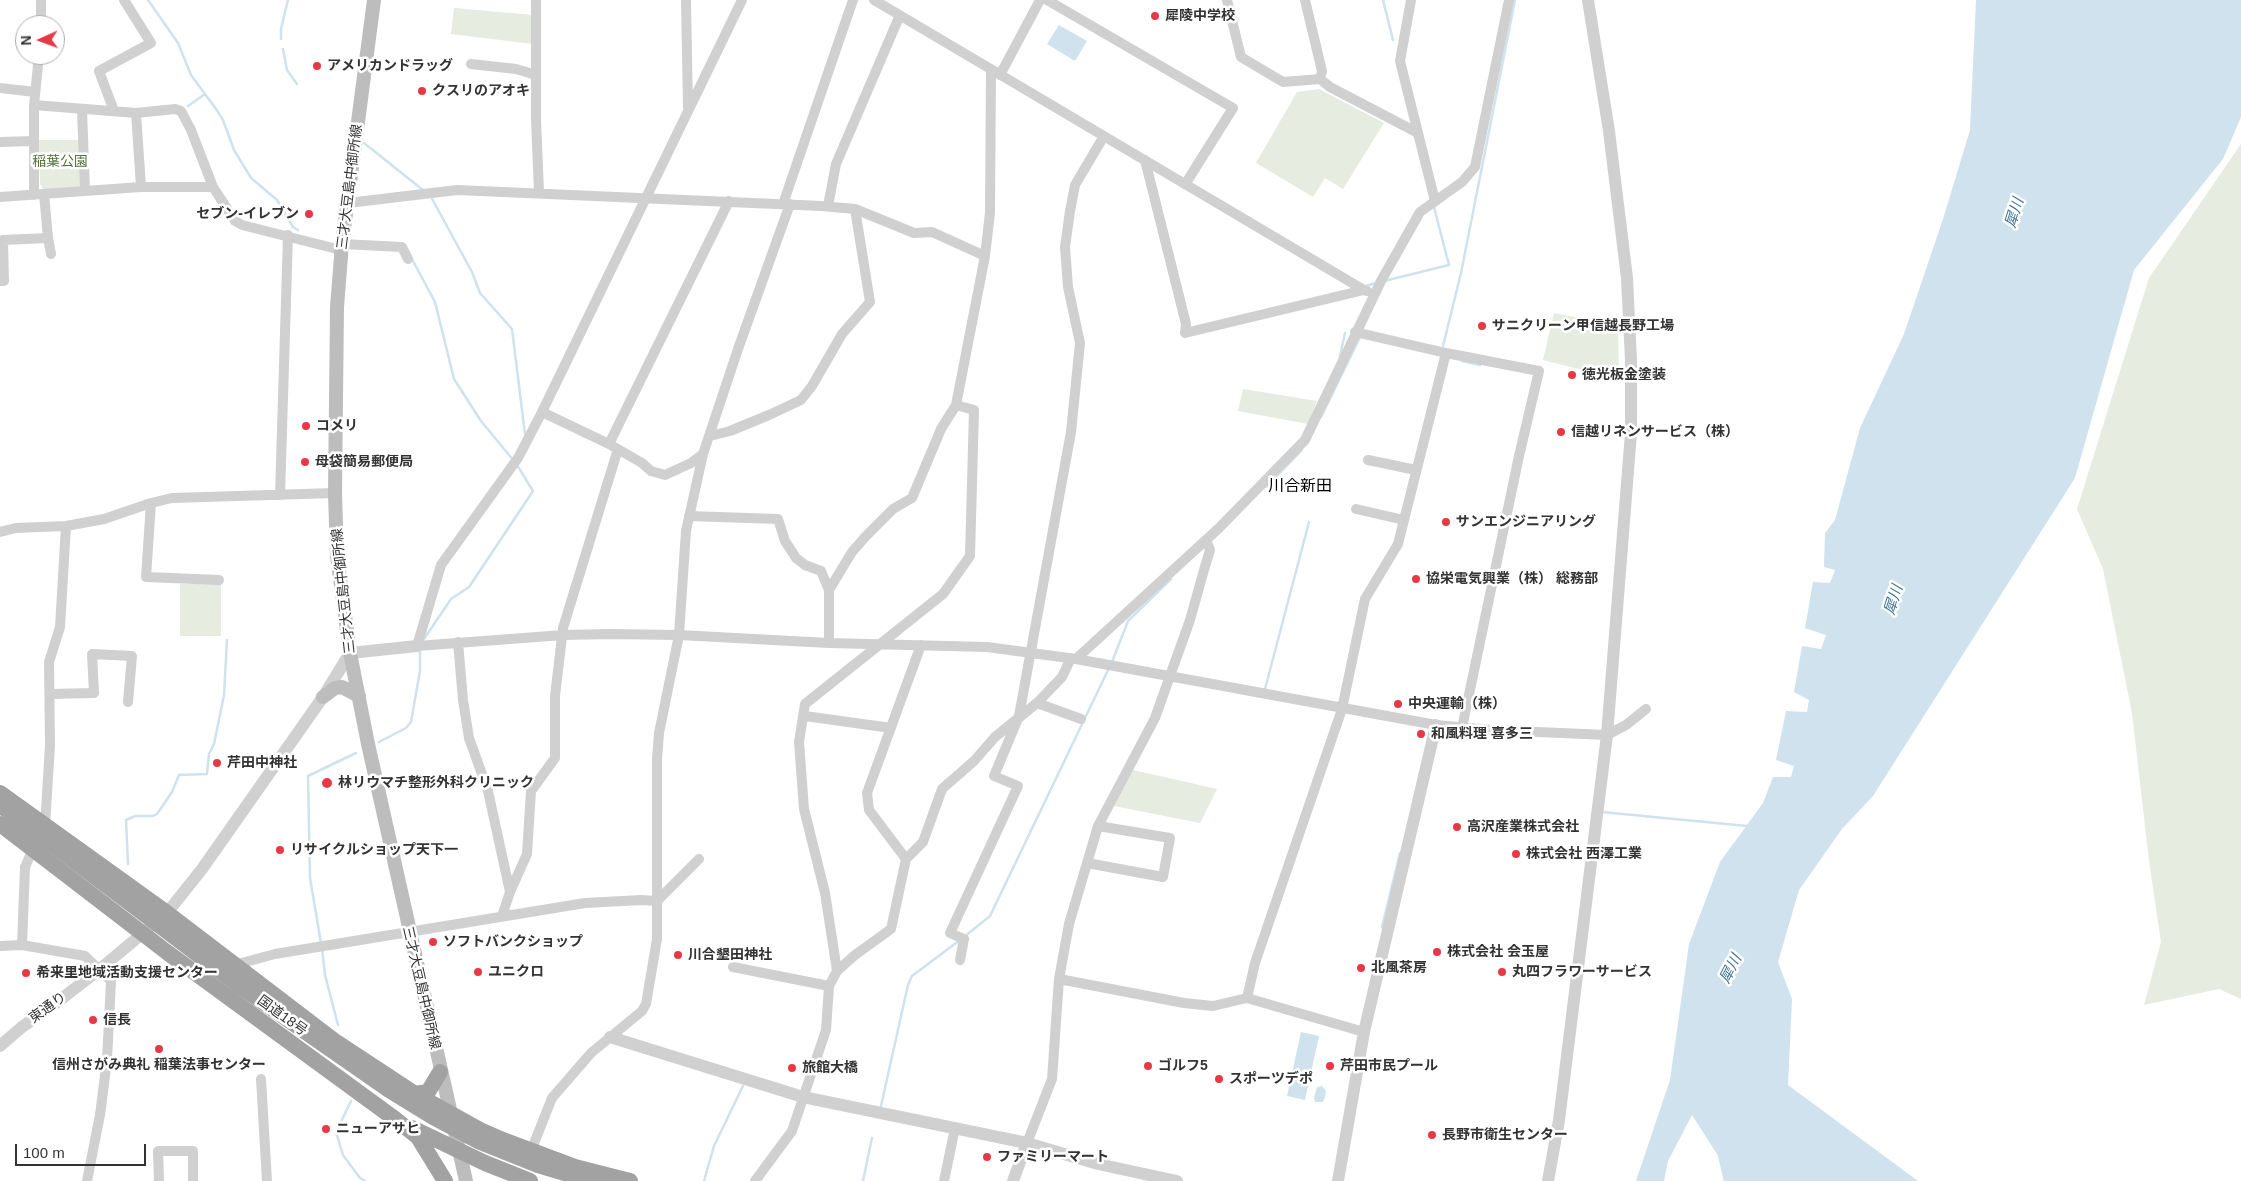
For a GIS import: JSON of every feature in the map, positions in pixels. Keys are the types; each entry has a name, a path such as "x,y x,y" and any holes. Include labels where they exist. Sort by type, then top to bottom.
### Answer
{"highway":[{"path":"0,793 167,913 336,1042 415,1094 480,1130 576,1166 630,1181"},
{"name":"国道18号","path":"0,805 241,987 389,1090 433,1117 478,1141 538,1166 591,1181"},
{"name":"国道18号","path":"0,813 321,1051 387,1095 431,1123 476,1147 565,1181"},
{"path":"0,824 418,1137 445,1181"},
{"path":"415,1094 428,1092 440,1072"},
{"path":"395,1119 456,1149 530,1181"}],"main road":[{"name":"三才大豆島中御所線","path":"374,0 342,247 337,307 335,493 337,556 350,653 408,932 450,1113 456,1149 458,1181"},
{"path":"323,697 335,688 342,687 359,696"},
{"name":"三才大豆島中御所線","path":"456,1149 466,1181"}],"street":[{"path":"41,0 41,15"},
{"path":"114,111 99,71 151,43 124,0"},
{"path":"536,0 539,192"},
{"path":"686,0 688,112"},
{"path":"417,646 441,565 516,461 542,412 742,0"},
{"path":"531,1150 552,1098 591,1052 642,1011 646,1004 656,939 656,759 659,733 679,635 681,577 689,516 703,454 853,0"},
{"path":"874,0 1364,290"},
{"path":"829,590 852,552 866,536 893,509 912,498 933,445 956,405 985,256 990,213 995,72 1040,0"},
{"path":"1047,0 1233,108 1186,183"},
{"path":"1227,0 1241,58 1284,82 1320,79 1330,87 1418,133"},
{"path":"1304,0 1322,71 1320,79"},
{"path":"1410,0 1400,61 1435,201"},
{"path":"755,1181 792,1131 826,1030 829,986 837,971 855,955 891,930 906,858 922,842 942,789 974,761 995,737 1037,703 1062,677 1074,658 1206,540 1306,440 1355,332 1420,212 1479,168 1509,0"},
{"path":"1548,1181 1560,1120 1607,735 1631,433 1631,360 1627,278 1619,204 1588,0"},
{"path":"828,206 836,164 900,15"},
{"path":"471,64 516,69 536,75"},
{"path":"39,65 34,105 33,141 39,195 51,254"},
{"path":"0,88 35,92"},
{"path":"34,105 136,113 174,109 181,111 191,130 213,187 235,221 242,225 342,247 402,247 407,255"},
{"path":"82,110 85,191"},
{"path":"136,113 141,188"},
{"path":"960,960 962,938 950,933 1018,786 994,776 1019,716 1071,432 1080,343 1075,328 1068,287 1065,247 1070,212 1075,185 1104,136"},
{"path":"0,142 33,141"},
{"path":"1145,160 1186,324 1185,333 1378,287"},
{"path":"0,197 141,188 213,187"},
{"path":"348,203 457,190 539,192 828,206 855,209 914,233 932,232 985,256"},
{"path":"502,916 510,892 527,854 531,791 555,758 555,696 563,635 613,446 729,202"},
{"path":"710,436 730,431 801,400 812,386 842,334 870,302 855,209"},
{"path":"280,495 288,235"},
{"path":"0,281 4,281 3,240 48,238"},
{"path":"1355,332 1446,353 1539,371 1519,456 1462,728"},
{"path":"1247,998 1254,963 1342,709 1365,599 1398,544 1446,353"},
{"path":"837,971 825,893 804,809 799,742 806,704 943,594 970,556 974,410 956,405"},
{"path":"542,412 613,446 642,463 651,471 666,475 691,463 703,454"},
{"path":"1372,460 1416,470"},
{"path":"0,532 16,528 66,526 104,519 172,498 335,493"},
{"path":"151,503 146,577 219,580"},
{"path":"1356,509 1404,520"},
{"path":"689,516 778,519 785,541 796,558 804,565 821,571 829,590 830,643"},
{"path":"45,826 50,745 49,662 60,627 66,526"},
{"path":"1013,1181 1052,1079 1059,979 1069,924 1098,826 1155,718 1190,620 1210,550 1206,540"},
{"path":"350,653 458,642 563,635 679,635 830,643 969,646 1074,658 1342,709 1462,728 1607,735 1626,725 1646,709"},
{"path":"458,642 463,700 469,738 488,791 510,892"},
{"path":"906,858 870,810 866,801 866,793 921,645"},
{"name":"東通り","path":"0,1046 22,1026 56,1004 100,969 167,913 202,869 323,697 350,653"},
{"path":"50,694 94,693 92,654 132,656 128,702"},
{"path":"1037,703 1081,719"},
{"path":"804,716 891,728"},
{"path":"1338,1181 1364,1032 1436,725"},
{"path":"1087,863 1163,877 1170,838 1098,826"},
{"path":"22,945 25,867 33,848"},
{"path":"234,966 275,954 585,903 657,901 699,859"},
{"path":"0,946 22,945 85,956 111,981 107,1060 100,1115 88,1181"},
{"path":"733,966 829,986"},
{"path":"1059,979 1184,1004 1213,1006 1247,998 1364,1032"},
{"path":"610,1037 803,1097 955,1128 1026,1144 1098,1164 1177,1181"},
{"path":"261,1079 267,1181"},
{"path":"944,1181 955,1128"},
{"path":"159,1181 158,1151 193,1151 193,1181"}],"green space":[{"path":"454,8 534,15 533,44 451,34"},
{"path":"1319,89 1384,123 1343,189 1325,178 1313,197 1256,163 1297,92"},
{"name":"稲葉公園","path":"39,140 80,140 81,186 77,189 44,191 40,184"},
{"path":"2241,144 2241,999 2219,989 2144,1005 2161,942 2149,861 2132,713 2103,569 2077,509 2149,278"},
{"path":"1554,313 1618,326 1619,379 1543,360"},
{"path":"1243,389 1317,401 1308,424 1238,411"},
{"path":"180,584 221,584 221,636 180,636"},
{"path":"1133,770 1217,789 1200,823 1114,806"}],"water":[{"path":"1976,0 2241,0 2241,117 2223,159 2134,270 2075,478 1873,796 1842,829 1799,890 1778,962 1792,999 1788,1085 1918,1181 1740,1181 1736,1172 1724,1165 1692,1115 1668,1161 1664,1181 1636,1181 1670,1080 1689,944 1720,862 1763,803 1773,777 1791,777 1794,766 1776,760 1786,711 1807,712 1809,700 1794,692 1802,646 1821,649 1826,635 1805,628 1813,582 1830,583 1835,570 1824,567 1825,533 1835,520 1860,428 1904,334 1943,219 1970,130"},
{"path":"1059,25 1087,41 1075,61 1047,44"},
{"path":"1301,1032 1319,1036 1305,1100 1287,1096"},
{"path":"1322,1086 1326,1091 1323,1102 1315,1102 1314,1098 1317,1087"}],"waterway":[{"path":"148,0 178,43 191,75 223,120 234,150 251,178 277,200 293,227 298,230"},
{"path":"281,39 281,29 288,0"},
{"path":"1383,0 1393,40"},
{"path":"1443,346 1461,273 1515,0"},
{"path":"283,49 287,70 297,84"},
{"path":"188,106 205,94"},
{"path":"364,143 423,190"},
{"path":"431,197 472,272 480,293 512,329 525,434"},
{"path":"1384,281 1449,265 1434,207"},
{"path":"412,259 435,302 454,379 481,421 514,461"},
{"path":"1366,286 1376,283"},
{"path":"1340,356 1345,333"},
{"path":"1321,417 1360,337"},
{"path":"1462,361 1480,365"},
{"path":"1266,487 1302,450"},
{"path":"424,639 451,599 469,587 533,491 517,465"},
{"path":"1265,689 1309,522"},
{"path":"1112,662 1128,621 1171,579"},
{"path":"128,864 126,820 135,816 153,816 157,814 172,792 179,775 207,774 209,754 214,744 224,695 227,640"},
{"path":"379,742 406,728 411,722 420,671 420,650"},
{"path":"964,937 990,916 1109,668"},
{"path":"321,943 310,878 308,776 356,753"},
{"path":"1602,812 1747,826"},
{"path":"1382,927 1400,853"},
{"path":"881,1106 908,985 912,976 960,940"},
{"path":"322,949 325,975 338,1025"},
{"path":"704,1181 714,1146 743,1086"},
{"path":"351,1101 336,1132 343,1155 360,1178 365,1181"},
{"path":"863,1181 872,1138"},
{"name":"犀川","path":"1724,1147 1732,1181"}],"place":[{"name":"犀陵中学校","path":"1155,16"},
{"name":"アメリカンドラッグ","path":"317,66"},
{"name":"クスリのアオキ","path":"422,91"},
{"name":"セブン-イレブン","path":"309,214"},
{"name":"サニクリーン甲信越長野工場","path":"1482,326"},
{"name":"徳光板金塗装","path":"1572,375"},
{"name":"コメリ","path":"306,426"},
{"name":"信越リネンサービス（株）","path":"1561,432"},
{"name":"母袋簡易郵便局","path":"305,462"},
{"name":"サンエンジニアリング","path":"1446,522"},
{"name":"協栄電気興業（株） 総務部","path":"1416,579"},
{"name":"中央運輸（株）","path":"1398,704"},
{"name":"和風料理 喜多三","path":"1421,734"},
{"name":"芹田中神社","path":"217,763"},
{"name":"林リウマチ整形外科クリニック","path":"327,783"},
{"name":"高沢産業株式会社","path":"1457,827"},
{"name":"リサイクルショップ天下一","path":"280,850"},
{"name":"株式会社 西澤工業","path":"1516,854"},
{"name":"ソフトバンクショップ","path":"433,942"},
{"name":"株式会社 会玉屋","path":"1437,952"},
{"name":"川合墾田神社","path":"678,955"},
{"name":"北風茶房","path":"1361,968"},
{"name":"ユニクロ","path":"478,972"},
{"name":"丸四フラワーサービス","path":"1502,972"},
{"name":"希来里地域活動支援センター","path":"26,973"},
{"name":"信長","path":"93,1020"},
{"name":"信州さがみ典礼 稲葉法事センター","path":"159,1049"},
{"name":"ゴルフ5","path":"1148,1066"},
{"name":"芹田市民プール","path":"1330,1066"},
{"name":"旅館大橋","path":"792,1068"},
{"name":"スポーツデポ","path":"1219,1079"},
{"name":"ニューアサヒ","path":"326,1129"},
{"name":"長野市衛生センター","path":"1432,1135"},
{"name":"ファミリーマート","path":"987,1157"}],"district":[{"name":"川合新田","path":"1300,487"}]}
